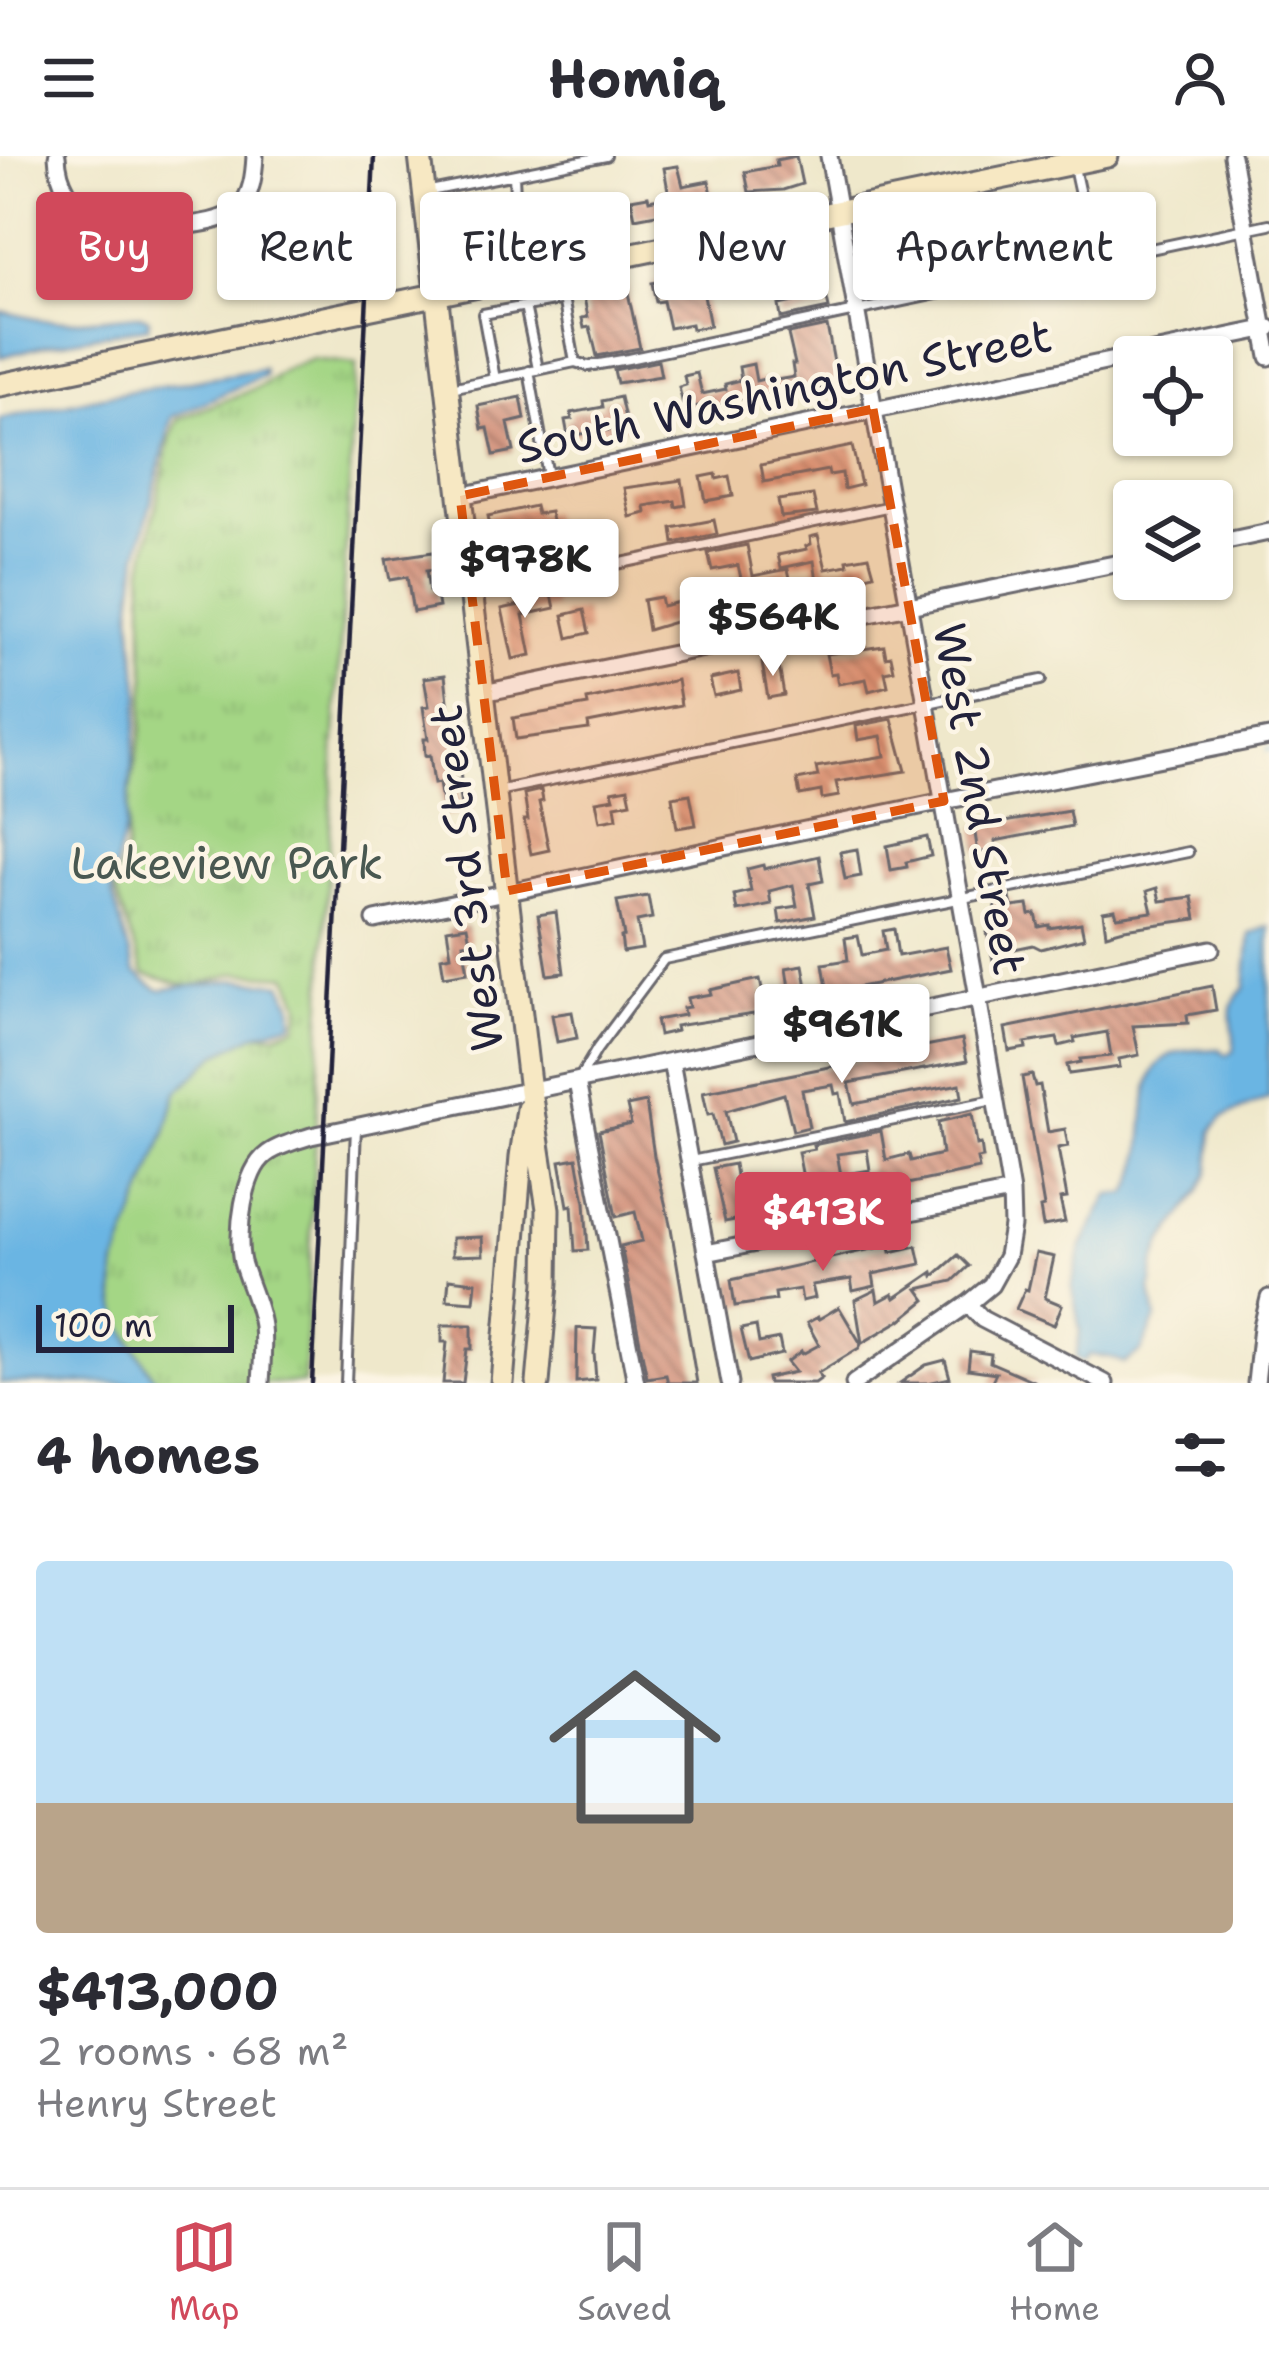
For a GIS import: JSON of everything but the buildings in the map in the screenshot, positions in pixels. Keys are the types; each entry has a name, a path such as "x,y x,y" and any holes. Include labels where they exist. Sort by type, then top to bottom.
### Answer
{"street":[{"path":"57,159 66,194 94,216 174,227 213,222 238,209 251,188 255,156"},
{"name":"West 3rd Street","path":"420,156 424,192"},
{"name":"West 2nd Street","path":"829,156 978,997 1011,1192 1012,1226 1007,1256 991,1285 854,1383"},
{"path":"630,254 1107,156"},
{"path":"1232,156 1269,357"},
{"path":"0,385 420,297"},
{"name":"West 3rd Street","path":"437,300 548,1209 538,1383"},
{"name":"South Washington Street","path":"460,496 1266,328"},
{"path":"1233,540 1269,532"},
{"path":"483,693 1113,564"},
{"path":"375,920 1269,737"},
{"path":"261,1383 261,1322 239,1240 249,1182 260,1160 288,1143 1211,949"},
{"path":"671,1061 730,1383"},
{"path":"578,1082 636,1383"},
{"name":"West 3rd Street","path":"502,1383 530,1091"},
{"path":"706,1253 1011,1192"},
{"path":"1256,1383 1269,1298"},
{"path":"968,1304 982,1318 1106,1383"}],"lane":[{"path":"462,192 514,175 606,156"},
{"path":"1073,163 1079,192"},
{"path":"514,175 515,192"},
{"path":"1156,247 1269,224"},
{"path":"495,379 483,314 558,300"},
{"path":"564,300 575,362"},
{"path":"448,389 575,362 588,366 628,359 899,300"},
{"path":"524,306 548,477"},
{"path":"472,594 891,506"},
{"path":"496,791 1040,680"},
{"path":"578,1082 664,959 1188,851"},
{"path":"689,1161 995,1100"},
{"path":"346,1383 356,1126"}],"highlighted area":[{"path":"873,409 944,801 507,891 460,496"}],"green space":[{"name":"Lakeview Park","path":"312,359 356,364 304,1383 157,1383 120,1322 113,1295 116,1264 177,1092 216,1055 256,1034 277,1034 297,1026 300,1004 288,976 236,973 191,987 144,974 114,889 126,849 128,800 141,733 146,677 143,567 178,419 261,386 285,369"}],"water":[{"path":"0,311 40,320 140,315 149,319 148,327 0,357"},
{"path":"263,369 264,375 172,417 138,555 131,613 140,696 125,830 110,887 135,972 158,990 237,980 282,984 292,1004 293,1023 256,1034 216,1055 177,1092 116,1264 119,1314 157,1383 0,1383 0,419"},
{"path":"1269,926 1269,1098 1223,1117 1212,1130 1209,1171 1162,1243 1154,1266 1151,1290 1156,1319 1141,1352 1124,1363 1089,1355 1083,1362 1076,1358 1080,1330 1072,1286 1081,1248 1109,1195 1127,1194 1136,1178 1151,1078 1173,1054 1219,1049 1226,1055 1234,1051 1232,1011 1245,988 1250,934"}],"railway":[{"path":"312,1383 374,156"}]}
